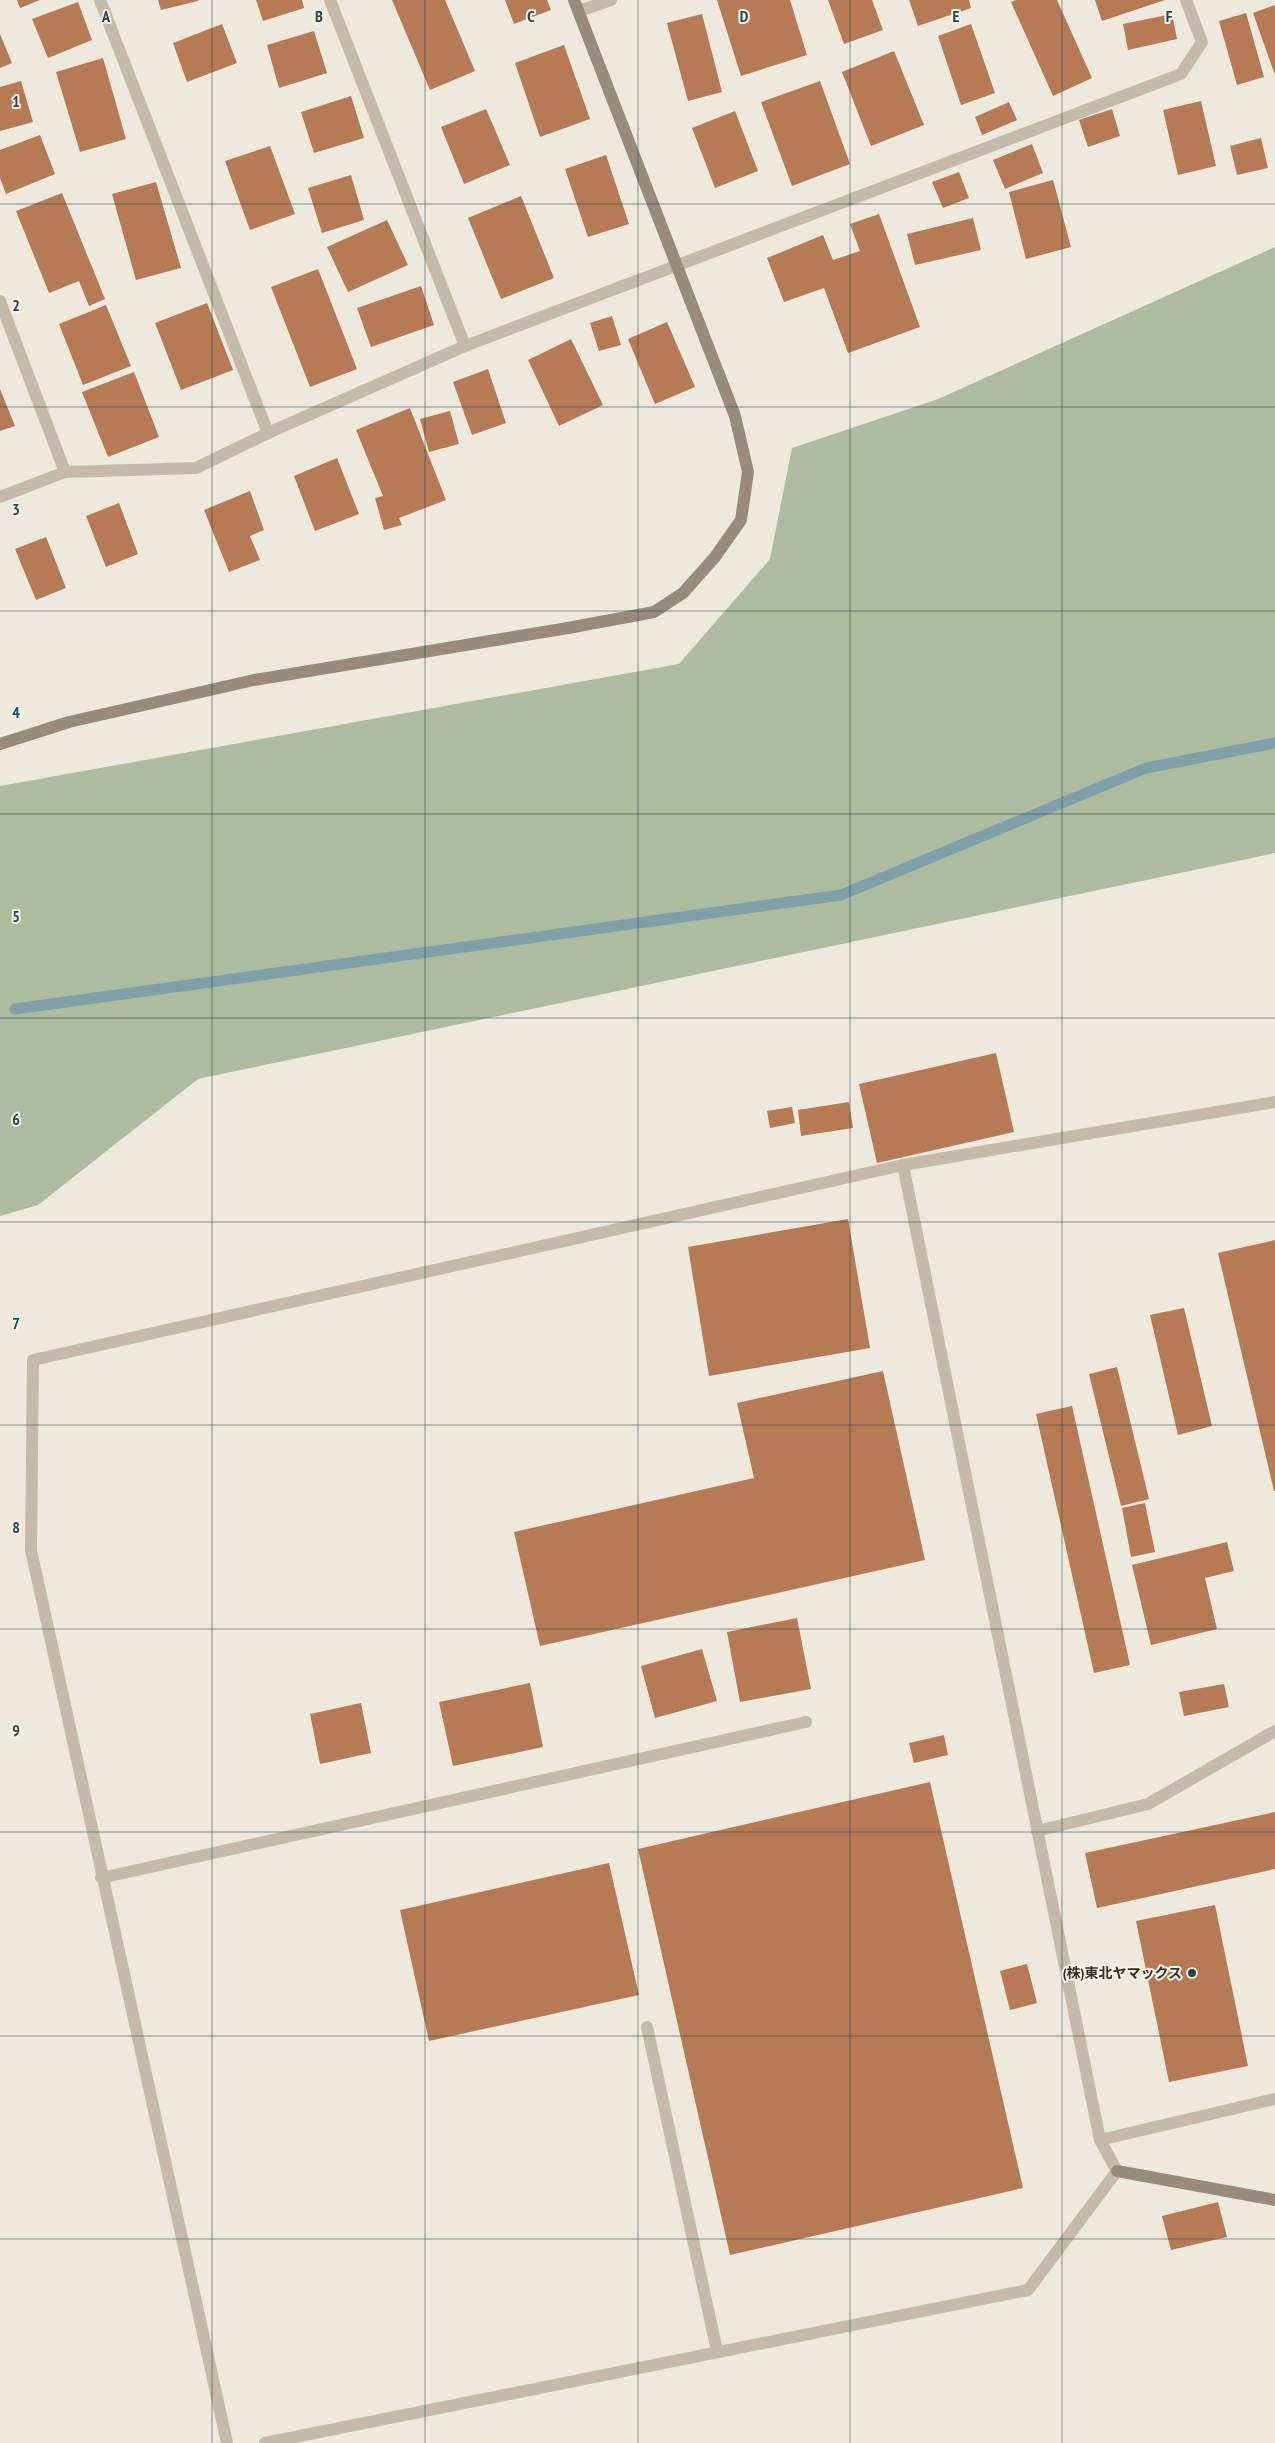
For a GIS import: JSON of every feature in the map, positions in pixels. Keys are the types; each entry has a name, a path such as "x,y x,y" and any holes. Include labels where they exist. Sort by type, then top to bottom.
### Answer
{"street":[{"path":"100,0 268,433"},
{"path":"330,0 465,346"},
{"path":"0,744 69,722 254,680 654,612 683,593 715,557 741,520 748,472 735,416 577,6 611,0"},
{"path":"0,497 65,472 196,468 268,433 465,346 1181,74 1202,42 1186,0"},
{"path":"0,301 65,472"},
{"path":"227,2443 101,1878 31,1550 33,1360 903,1166 1275,1102"},
{"path":"903,1166 1100,2140 1117,2171"},
{"path":"101,1878 806,1722"},
{"path":"1037,1831 1148,1804 1275,1731"},
{"path":"647,2027 717,2352"},
{"path":"1100,2140 1275,2099"},
{"path":"265,2443 1028,2290 1117,2171"},
{"path":"1117,2171 1275,2200"}],"green space":[{"path":"1275,247 1275,853 198,1079 38,1205 0,1216 0,786 679,664 770,559 792,448 938,399"}],"building":[{"path":"17,0 40,0 20,8"},
{"path":"158,0 198,0 198,1 161,10"},
{"path":"256,0 302,0 304,8 263,21"},
{"path":"392,0 445,0 475,71 430,90"},
{"path":"505,0 547,0 551,10 514,24"},
{"path":"717,0 790,0 807,55 741,76"},
{"path":"828,0 872,0 883,30 844,44"},
{"path":"909,0 969,0 971,8 918,26"},
{"path":"1016,0 1057,0 1092,78 1053,96 1011,2"},
{"path":"1095,0 1165,0 1102,21"},
{"path":"78,2 92,40 48,58 32,19"},
{"path":"1275,5 1275,75 1253,13"},
{"path":"1246,13 1264,77 1237,85 1219,21"},
{"path":"702,14 722,92 688,101 667,23"},
{"path":"1172,14 1177,39 1128,50 1123,24"},
{"path":"222,24 237,63 187,82 173,43"},
{"path":"971,24 995,93 961,105 938,36"},
{"path":"314,31 327,73 279,88 267,45"},
{"path":"0,34 12,63 0,68"},
{"path":"564,45 590,119 540,137 515,63"},
{"path":"894,51 924,125 871,146 842,72"},
{"path":"103,58 126,139 80,152 56,72"},
{"path":"21,81 33,122 0,131 0,87"},
{"path":"820,81 850,164 792,186 761,102"},
{"path":"351,96 364,138 314,153 301,112"},
{"path":"1201,101 1216,166 1178,175 1163,110"},
{"path":"1009,102 1017,120 982,135 975,117"},
{"path":"486,109 510,165 464,184 441,127"},
{"path":"1112,109 1120,136 1088,147 1079,120"},
{"path":"735,111 758,171 715,188 692,128"},
{"path":"40,135 55,174 6,194 0,178 0,150"},
{"path":"1261,138 1268,168 1237,175 1230,146"},
{"path":"1032,144 1043,173 1005,189 993,160"},
{"path":"270,146 295,214 250,230 225,161"},
{"path":"606,155 629,224 588,237 565,169"},
{"path":"959,172 969,198 943,208 932,182"},
{"path":"351,175 364,220 322,233 308,188"},
{"path":"1053,180 1071,247 1026,259 1009,192"},
{"path":"156,182 181,268 136,280 112,194"},
{"path":"62,193 105,299 89,306 79,281 49,293 16,211"},
{"path":"521,196 554,278 501,299 468,218"},
{"path":"879,214 920,327 848,353 824,288 784,302 767,258 823,235 833,260 860,251 850,224"},
{"path":"973,218 981,250 915,265 907,234"},
{"path":"387,220 408,265 348,292 327,247"},
{"path":"318,269 357,369 310,387 271,287"},
{"path":"421,286 434,325 371,347 357,308"},
{"path":"207,303 233,370 181,390 155,323"},
{"path":"106,305 131,366 83,385 59,324"},
{"path":"612,316 621,345 599,351 590,323"},
{"path":"667,322 695,387 655,404 628,339"},
{"path":"571,339 603,405 559,426 528,360"},
{"path":"488,369 506,423 472,435 453,382"},
{"path":"134,372 159,437 108,457 82,392"},
{"path":"0,389 15,426 0,431"},
{"path":"410,408 446,500 399,518 402,525 384,530 375,498 383,496 356,430"},
{"path":"450,411 459,444 429,452 420,419"},
{"path":"337,458 359,514 315,531 294,476"},
{"path":"250,491 264,530 250,536 260,560 229,572 204,510"},
{"path":"119,503 138,554 106,567 86,516"},
{"path":"46,537 66,588 36,600 15,549"},
{"path":"996,1053 1014,1132 877,1163 859,1084"},
{"path":"849,1102 853,1128 801,1136 798,1110"},
{"path":"792,1107 795,1123 770,1128 767,1111"},
{"path":"848,1219 870,1348 709,1376 688,1247"},
{"path":"1275,1240 1275,1491 1274,1491 1218,1253"},
{"path":"1184,1308 1212,1426 1178,1435 1150,1315"},
{"path":"1117,1367 1149,1499 1121,1506 1089,1374"},
{"path":"883,1371 925,1560 540,1646 514,1532 754,1478 737,1403"},
{"path":"1072,1406 1130,1665 1094,1673 1036,1414"},
{"path":"1145,1503 1155,1552 1131,1557 1122,1508"},
{"path":"1227,1542 1234,1571 1205,1578 1217,1629 1151,1645 1132,1565"},
{"path":"797,1618 811,1689 740,1702 727,1632"},
{"path":"702,1649 717,1701 655,1718 641,1666"},
{"path":"530,1683 543,1747 453,1766 439,1702"},
{"path":"1224,1684 1229,1707 1184,1716 1179,1692"},
{"path":"361,1703 371,1753 320,1764 310,1714"},
{"path":"944,1735 948,1755 914,1763 909,1743"},
{"path":"930,1782 1023,2188 730,2255 638,1849"},
{"path":"1275,1812 1275,1869 1097,1908 1085,1853"},
{"path":"609,1863 639,1995 429,2041 400,1910"},
{"path":"1215,1905 1248,2066 1169,2082 1136,1921"},
{"path":"1027,1964 1037,2003 1010,2010 1000,1971"},
{"path":"1218,2202 1227,2237 1171,2250 1162,2216"}],"waterway":[{"path":"15,1009 841,895 1146,768 1275,743"}],"place":[{"name":"(株)東北ヤマックス","path":"1192,1973"}]}
